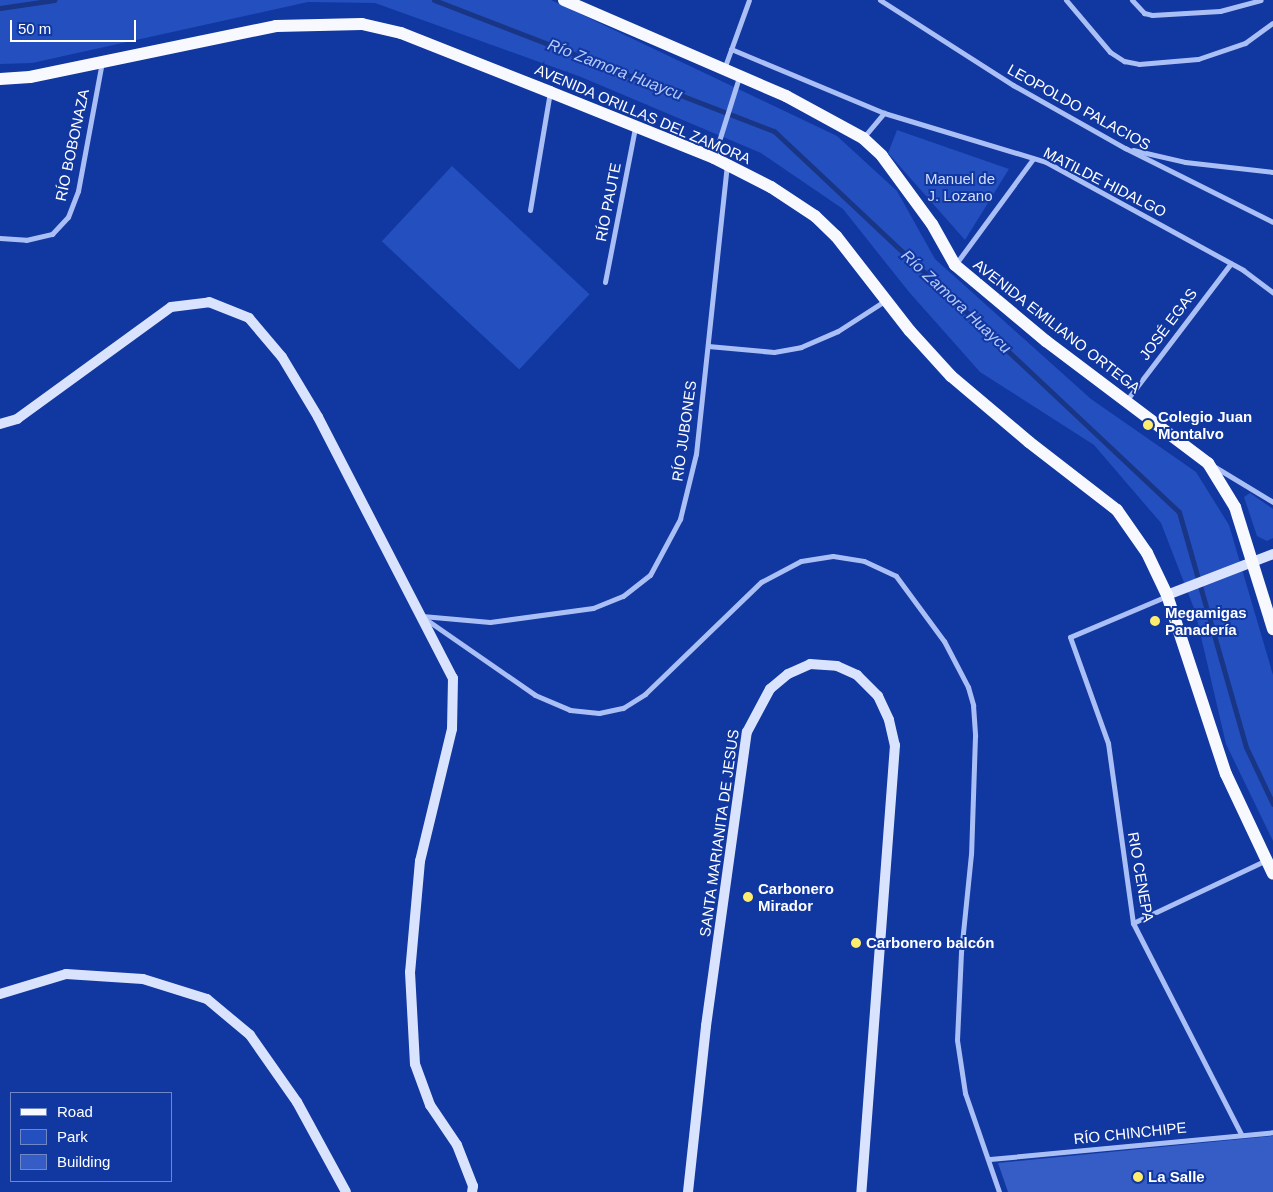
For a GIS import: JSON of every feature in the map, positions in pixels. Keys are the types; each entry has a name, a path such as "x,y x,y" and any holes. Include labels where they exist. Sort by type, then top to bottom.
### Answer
{"main road":[{"name":"AVENIDA EMILIANO ORTEGA","path":"564,0 786,96 863,138 882,156 932,224 955,265 1046,341 1208,463 1235,507 1254,562 1273,629"},
{"name":"AVENIDA ORILLAS DEL ZAMORA","path":"0,79 30,77 276,26 362,24 401,33 714,158 815,216 853,255 886,300 952,376 1028,442 1117,510 1147,553 1168,596 1226,774 1273,874"}],"street":[{"path":"723,70 749,0"},
{"name":"LEOPOLDO PALACIOS","path":"880,0 886,2 963,56 1125,148 1273,222"},
{"path":"1066,0 1110,52 1124,61 1139,64 1198,59 1245,43 1273,23"},
{"path":"1132,0 1144,13 1152,15 1220,11 1261,0"},
{"name":"MATILDE HIDALGO","path":"731,49 884,113 1046,162 1231,263 1273,293"},
{"name":"RÍO BOBONAZA","path":"0,238 26,240 52,234 68,218 78,191 102,62"},
{"path":"714,158 740,76"},
{"path":"530,210 550,92"},
{"path":"863,138 884,113"},
{"name":"RÍO PAUTE","path":"605,282 635,126"},
{"path":"1125,148 1185,162 1273,172"},
{"path":"955,265 1034,159"},
{"name":"RÍO JUBONES","path":"422,616 490,622 593,608 623,596 650,574 680,519 696,454 727,164"},
{"name":"JOSÉ EGAS","path":"1126,401 1231,263"},
{"path":"708,346 774,352 801,348 838,331 886,300"},
{"path":"0,424 17,419 171,307 209,302 249,318 282,357 318,417 453,678 452,729 420,861 410,972 415,1064 430,1105 457,1145 473,1186 472,1192"},
{"path":"1208,463 1273,502"},
{"path":"1168,596 1273,554"},
{"path":"422,616 536,695 570,710 599,713 623,708 645,694 761,582 800,561 832,556 864,561 896,576 944,641 968,688 973,706 975,736 971,854 961,952 957,1040 960,1070 965,1093 990,1160 999,1192"},
{"name":"RIO CENEPA","path":"1168,596 1070,637 1108,743 1133,923 1241,1134"},
{"name":"SANTA MARIANITA DE JESUS","path":"688,1192 707,1016 747,732 770,689 788,674 810,664 837,666 857,675 878,696 895,745 862,1192"},
{"path":"1133,923 1266,860"},
{"path":"0,994 66,974 143,979 207,999 250,1035 297,1102 346,1192"},
{"name":"RÍO CHINCHIPE","path":"990,1160 1273,1132"}],"green space":[{"path":"0,0 551,0 837,136 897,191 935,259 1091,399 1196,472 1229,525 1273,675 1273,841 1226,744 1195,611 1161,523 1094,445 980,372 909,292 843,209 761,153 581,77 375,3 308,2 32,63 0,64"},
{"name":"Manuel de J. Lozano","path":"897,130 1009,169 965,240 888,153"},
{"path":"452,166 589,294 519,370 382,241"},
{"path":"1250,493 1273,509 1273,538 1267,541 1257,536 1244,497"}],"building":[{"name":"La Salle","path":"1273,1136 1273,1192 1008,1192 998,1163"}],"waterway":[{"name":"Río Zamora Huaycu","path":"0,8 54,0"},
{"name":"Río Zamora Huaycu","path":"434,0 774,131 1179,512 1246,747 1273,804"}],"place":[{"name":"Colegio Juan Montalvo","path":"1148,425"},
{"name":"Megamigas Panadería","path":"1155,621"},
{"name":"Carbonero Mirador","path":"748,897"},
{"name":"Carbonero balcón","path":"856,943"},
{"name":"La Salle","path":"1138,1177"}]}
